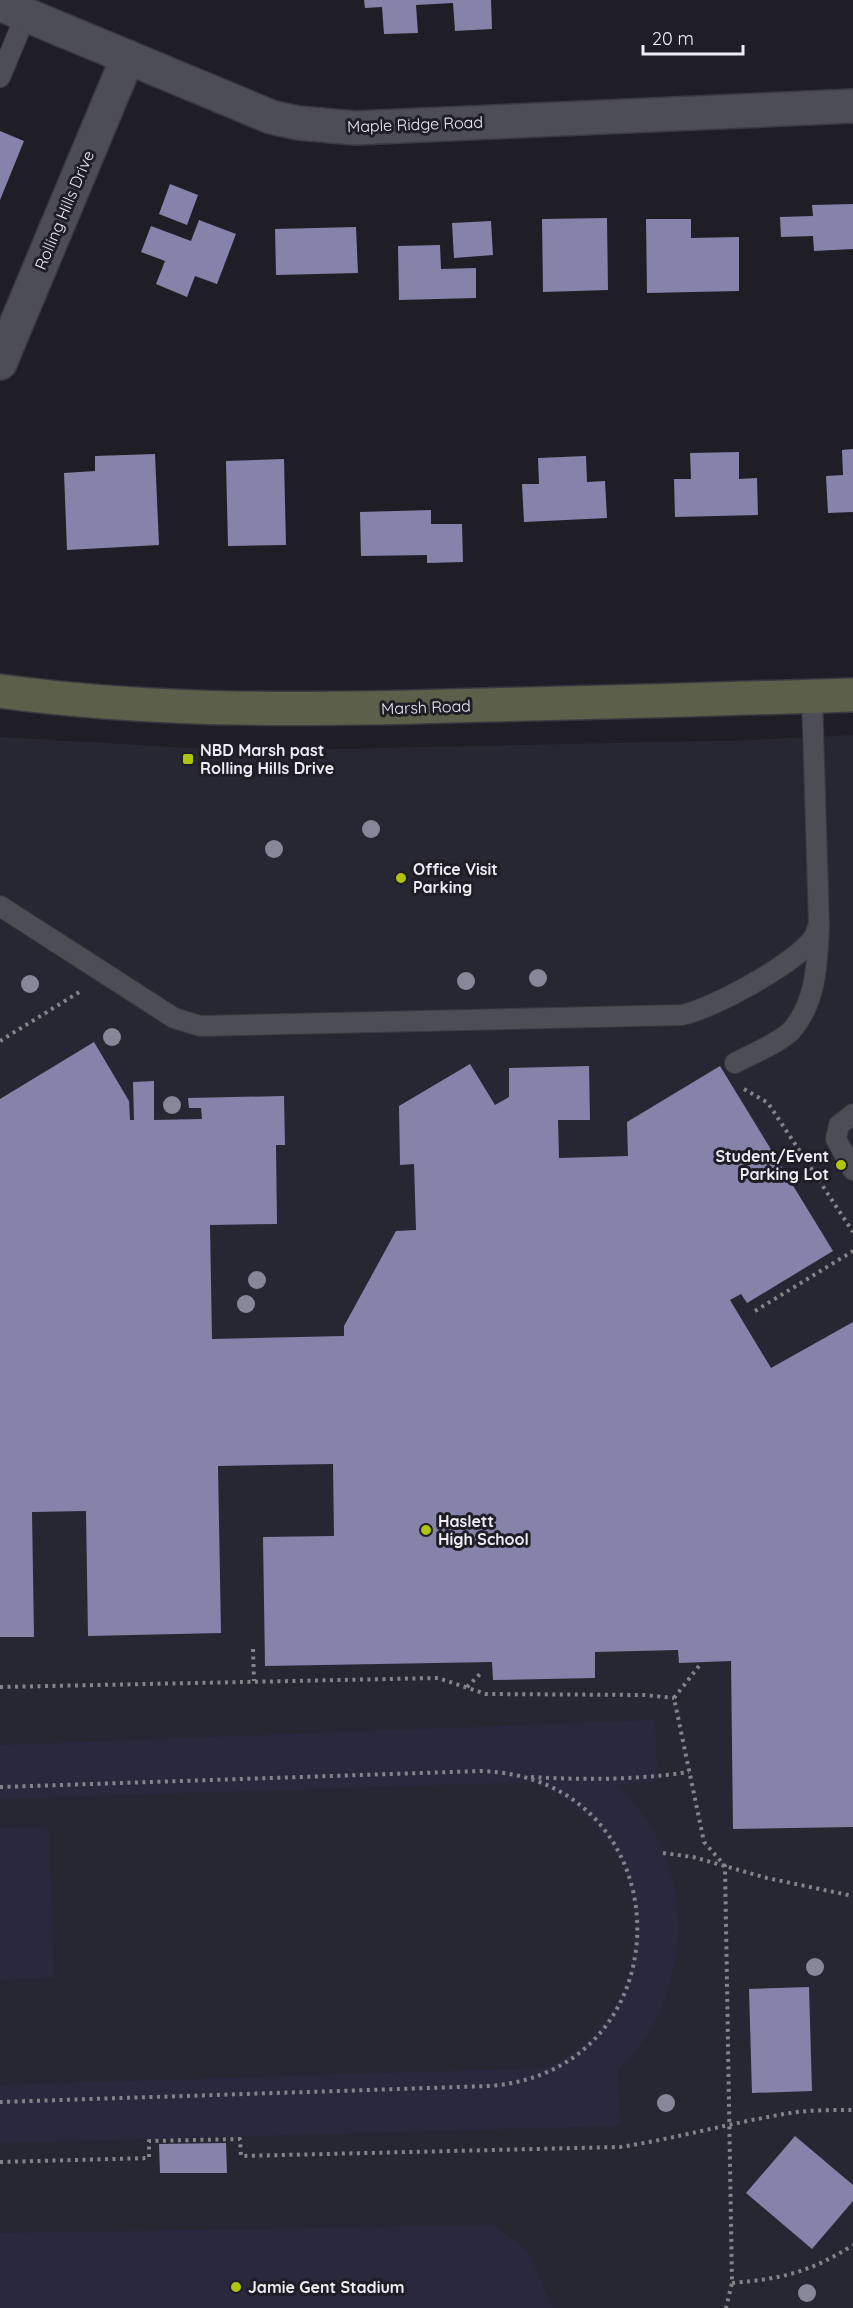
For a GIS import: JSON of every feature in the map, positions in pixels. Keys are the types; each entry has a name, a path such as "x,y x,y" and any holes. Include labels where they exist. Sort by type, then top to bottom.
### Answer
{"main road":[{"name":"Marsh Road","path":"0,691 73,701 220,710 343,709 853,695"}],"street":[{"name":"Maple Ridge Road","path":"11,6 271,117 326,126 365,128 853,106"},
{"name":"Rolling Hills Drive","path":"0,363 128,57"}],"lane":[{"path":"0,77 11,6"},
{"path":"735,1063 791,1031 807,1005 816,979 819,924 812,696"},
{"path":"0,906 174,1018 190,1024 210,1026 682,1015 707,1008 794,956 814,937 819,924"},
{"path":"853,1114 839,1125 836,1139 853,1170"}],"path":[{"path":"737,1085 768,1103 853,1232"},
{"path":"754,1311 853,1251"},
{"path":"253,1649 254,1681"},
{"path":"699,1666 674,1698 704,1842 725,1866 732,2283 726,2308"},
{"path":"466,1688 480,1674"},
{"path":"0,1687 438,1678 486,1694 644,1695 674,1698"},
{"path":"0,1787 480,1771 568,1779 658,1777 689,1772"},
{"path":"0,2102 490,2086 510,2084 532,2077 572,2057 609,2020 632,1976 638,1942 636,1900 622,1860 603,1828 564,1794 541,1782 521,1776"},
{"path":"663,1853 693,1857 767,1878 853,1896"},
{"path":"0,2162 150,2158 149,2141 240,2139 241,2156 620,2147 676,2138 729,2125 800,2112 853,2110"},
{"path":"732,2283 773,2280 823,2264 853,2245"}],"shaded area":[{"name":"Haslett High School","path":"853,735 853,2308 0,2308 0,737 243,751 754,740"},
{"path":"655,1720 658,1781 618,1785 650,1825 667,1861 675,1893 678,1925 676,1957 669,1989 657,2018 640,2046 618,2070 620,2126 0,2143 0,2085 542,2068 551,2065 568,2056 590,2037 603,2023 623,1990 634,1955 636,1919 629,1885 615,1853 593,1824 565,1800 532,1782 0,1799 0,1745"},
{"path":"49,1827 54,1978 0,1980 0,1828"},
{"path":"494,2225 528,2251 553,2308 0,2308 0,2233"}],"building":[{"path":"364,0 491,0 492,29 455,31 453,3 416,5 418,33 384,34 382,7 365,8"},
{"path":"0,131 24,141 0,200"},
{"path":"170,184 198,195 187,225 159,214"},
{"path":"853,204 853,249 814,251 813,236 781,237 780,217 813,216 812,205"},
{"path":"607,218 608,290 543,292 542,219"},
{"path":"646,219 691,219 691,238 739,237 739,291 647,293"},
{"path":"199,220 236,234 217,284 195,276 187,297 156,284 165,261 141,252 151,226 191,241"},
{"path":"491,221 493,255 454,258 452,223"},
{"path":"356,227 358,273 276,275 275,229"},
{"path":"440,245 441,269 476,268 476,298 399,300 398,246"},
{"path":"853,449 853,512 828,513 826,476 843,475 842,450"},
{"path":"739,452 739,479 757,478 758,515 675,517 674,479 691,479 690,453"},
{"path":"155,454 159,545 67,550 64,473 95,471 95,456"},
{"path":"586,456 587,482 605,481 607,518 524,522 522,484 539,484 538,458"},
{"path":"284,459 286,545 228,546 226,461"},
{"path":"431,510 431,524 462,524 463,562 427,563 427,555 361,556 360,512"},
{"path":"94,1042 129,1101 130,1120 134,1120 133,1082 154,1081 154,1120 202,1119 201,1108 189,1108 188,1098 284,1096 285,1145 276,1145 277,1224 210,1225 212,1339 344,1336 344,1326 396,1231 416,1230 414,1164 400,1165 399,1106 470,1064 495,1105 509,1097 509,1068 589,1066 590,1120 558,1120 559,1158 628,1156 627,1122 720,1066 833,1251 747,1303 741,1294 730,1300 771,1368 853,1322 853,1827 733,1829 731,1661 679,1663 678,1650 595,1652 595,1678 493,1680 492,1662 265,1666 263,1537 334,1536 333,1464 218,1466 221,1633 88,1636 86,1511 32,1512 34,1637 0,1637 0,1099"},
{"path":"809,1987 812,2091 752,2093 749,1989"},
{"path":"795,2136 853,2185 853,2201 812,2249 746,2193"},
{"path":"226,2143 227,2173 160,2173 159,2144"}],"place":[{"name":"NBD Marsh past Rolling Hills Drive","path":"188,759"},
{"name":"Office Visit Parking","path":"401,878"},
{"name":"Student/Event Parking Lot","path":"841,1165"},
{"name":"Haslett High School","path":"426,1530"},
{"name":"Jamie Gent Stadium","path":"236,2287"}]}
